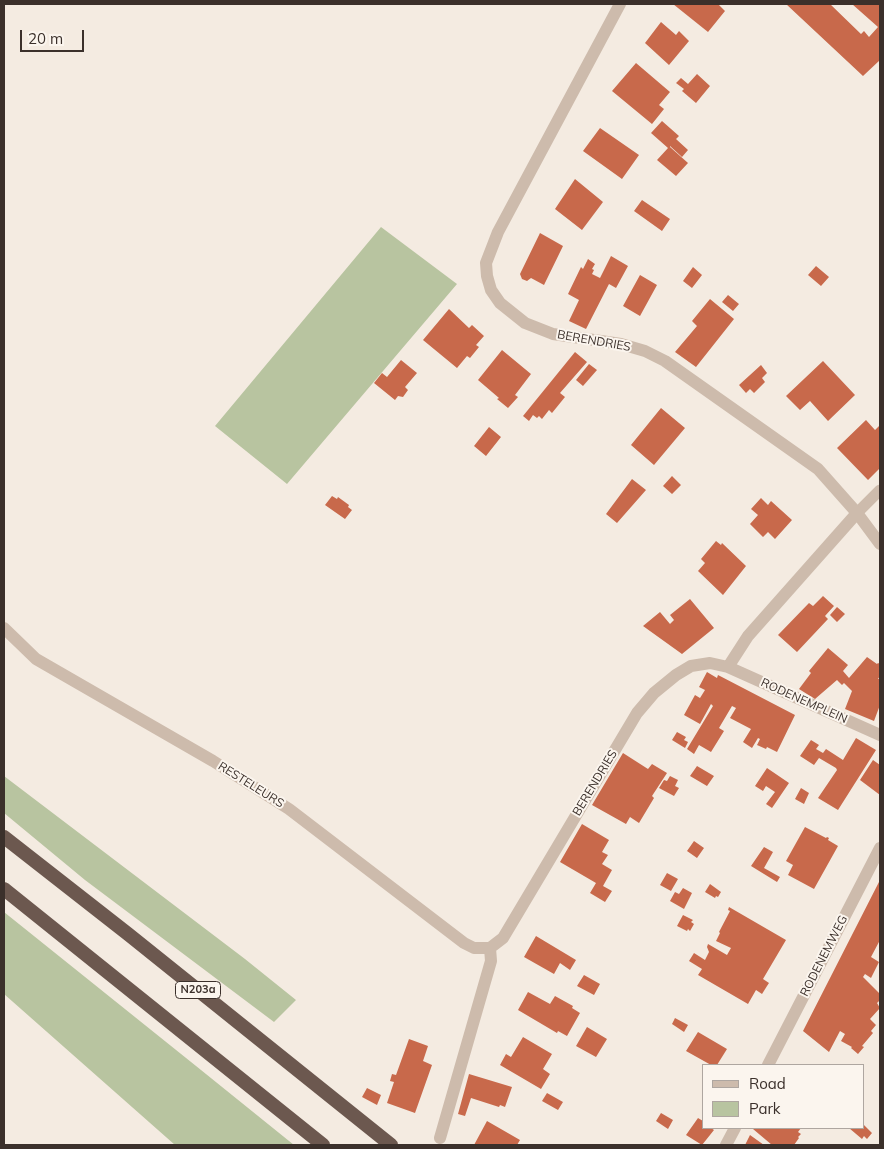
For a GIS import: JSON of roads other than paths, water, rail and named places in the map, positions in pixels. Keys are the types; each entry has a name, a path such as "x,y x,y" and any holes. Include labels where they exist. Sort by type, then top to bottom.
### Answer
{"highway":[{"name":"N203a","path":"4,837 391,1145"},
{"path":"4,889 323,1145"}],"street":[{"name":"BERENDRIES","path":"620,4 498,232 486,263 491,290 500,303 524,323 552,334 621,344 645,351 665,361 818,469 857,512"},
{"path":"728,667 748,636 857,512 880,544"},
{"name":"RESTELEURS","path":"4,628 36,659 213,761 289,809 464,943 474,948 490,948"},
{"name":"BERENDRIES","path":"490,948 503,938 637,713 654,693 676,675 691,666 710,663 728,667"},
{"name":"RODENEMPLEIN","path":"728,667 880,735"},
{"name":"RODENEMWEG","path":"769,1064 880,848"},
{"path":"440,1138 491,961 490,948"},
{"path":"726,1145 735,1129"}],"lane":[{"path":"857,512 880,490"}]}
